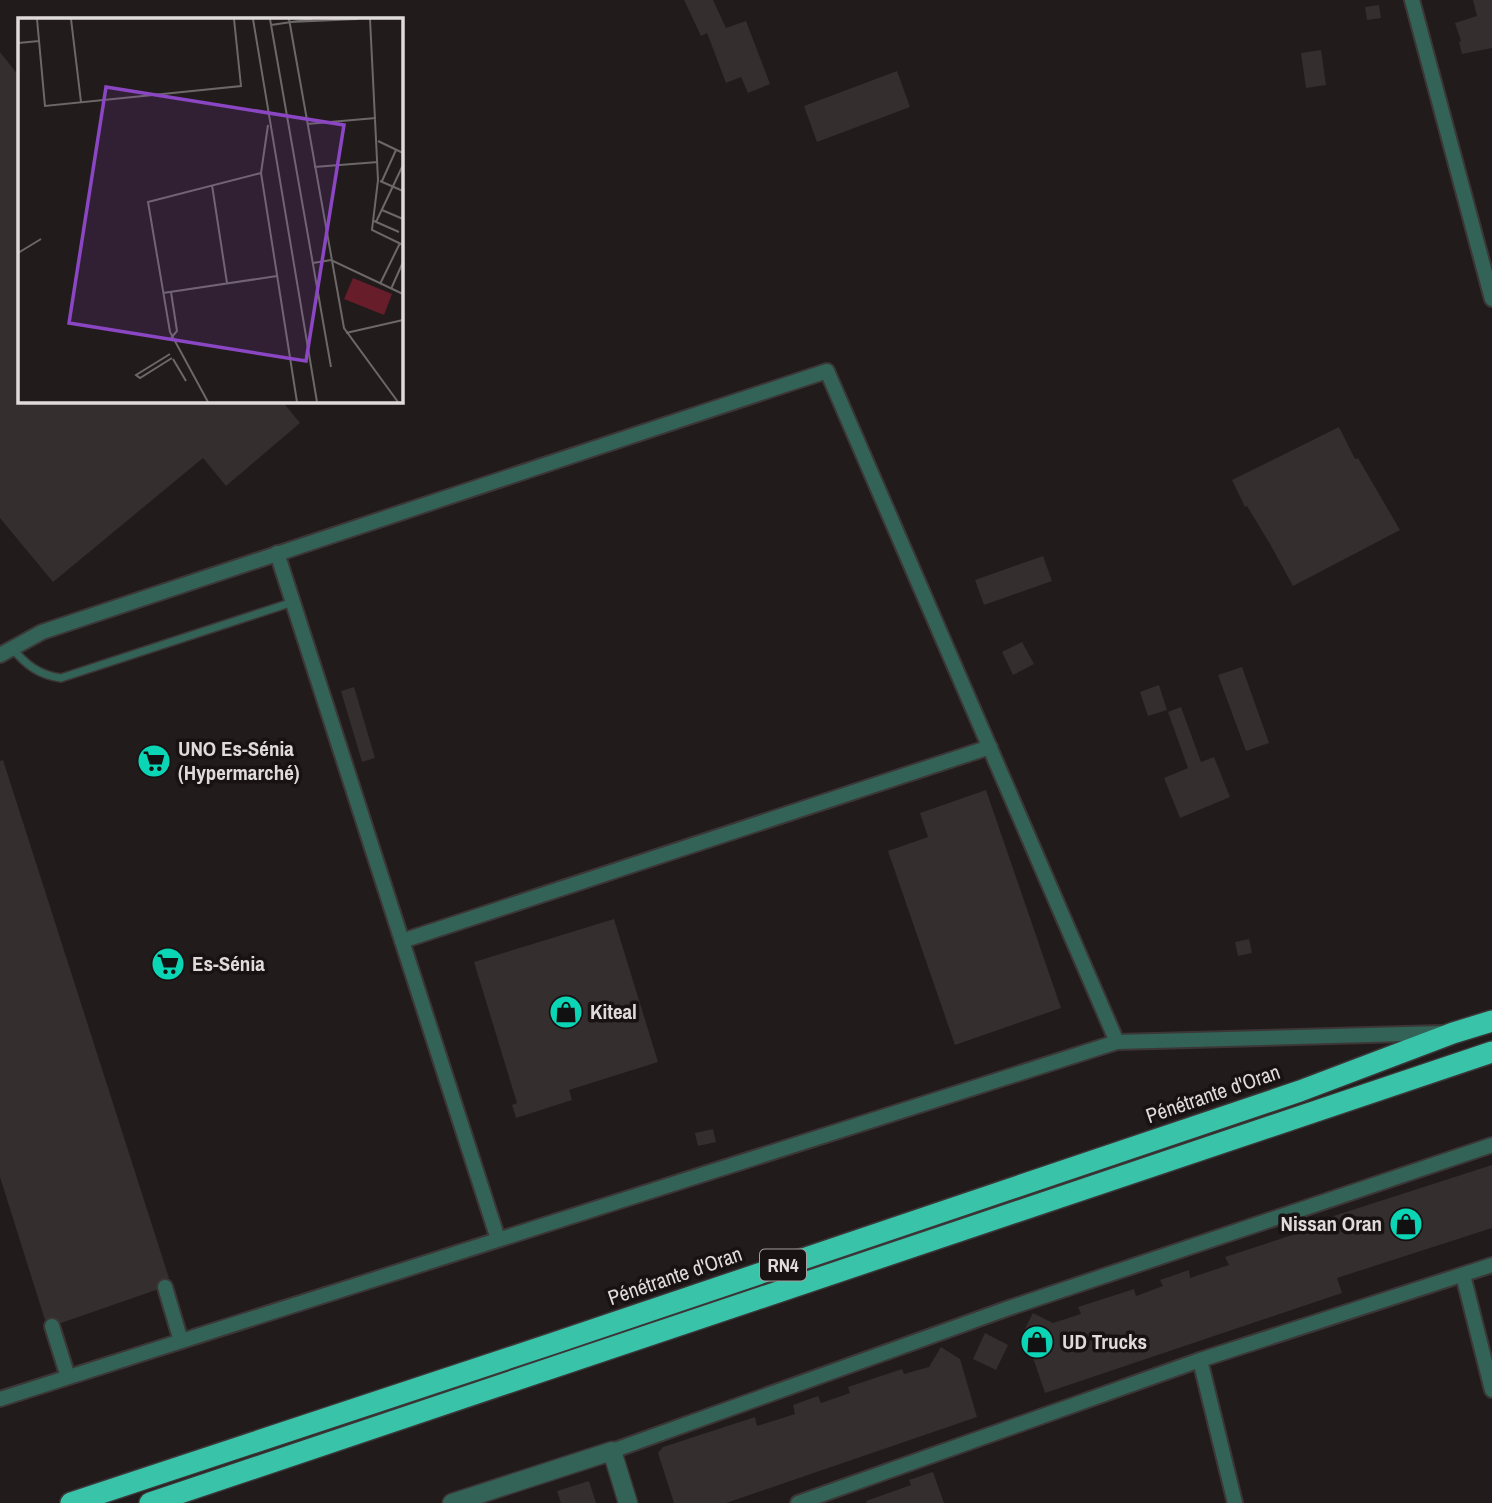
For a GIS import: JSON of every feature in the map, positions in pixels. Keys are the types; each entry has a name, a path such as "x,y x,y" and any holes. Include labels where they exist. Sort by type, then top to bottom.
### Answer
{"highway":[{"name":"Pénétrante d'Oran","path":"71,1503 1300,1091 1492,1021"},
{"name":"RN4","path":"150,1503 1492,1052"}],"street":[{"path":"1412,0 1492,299"},
{"path":"6,652 42,632 827,371 1117,1042"},
{"path":"277,552 498,1239"},
{"path":"402,941 990,747"},
{"path":"0,1399 1117,1042 1453,1033"},
{"path":"452,1503 612,1451 1006,1309 1492,1145"},
{"path":"798,1503 1200,1360 1492,1265"},
{"path":"1463,1275 1492,1390"},
{"path":"165,1287 181,1341"},
{"path":"52,1326 68,1377"},
{"path":"1200,1360 1235,1503"},
{"path":"612,1451 628,1503"}],"lane":[{"path":"6,652 44,675 61,678 293,602"}],"building":[{"path":"684,0 713,0 726,28 746,21 770,84 748,93 741,77 726,83 707,33 701,36"},
{"path":"1473,0 1492,0 1492,48 1462,54 1455,23 1477,16"},
{"path":"1379,5 1381,18 1367,20 1365,7"},
{"path":"1321,50 1326,85 1306,88 1301,53"},
{"path":"0,52 18,75 18,402 283,402 300,423 226,486 203,458 53,582 0,518"},
{"path":"897,71 910,107 817,142 804,106"},
{"path":"1339,427 1355,459 1358,458 1400,530 1293,586 1247,506 1245,507 1232,480"},
{"path":"1043,556 1052,581 984,605 975,580"},
{"path":"1022,642 1034,664 1013,675 1002,652"},
{"path":"1242,667 1269,743 1246,751 1218,675"},
{"path":"1159,685 1167,710 1148,716 1140,692"},
{"path":"354,687 375,758 362,762 341,691"},
{"path":"1181,707 1201,762 1214,757 1230,797 1180,818 1164,778 1188,768 1168,712"},
{"path":"3,760 169,1278 159,1280 156,1290 61,1323 53,1317 45,1320 0,1177 0,761"},
{"path":"986,790 1061,1008 955,1045 888,851 928,837 920,813"},
{"name":"Kiteal","path":"614,919 658,1062 569,1090 572,1100 516,1118 512,1105 517,1103 474,962"},
{"path":"1249,939 1252,953 1238,956 1235,942"},
{"path":"713,1129 716,1142 698,1146 695,1133"},
{"path":"1492,1165 1492,1228 1337,1278 1342,1293 1045,1393 1029,1346 1020,1339 1033,1313 1053,1323 1081,1314 1078,1307 1134,1289 1136,1296 1163,1286 1160,1280 1189,1270 1190,1278 1229,1265 1225,1257 1320,1226 1318,1221"},
{"path":"985,1333 1008,1345 996,1370 973,1359"},
{"path":"941,1347 960,1359 977,1417 726,1503 674,1503 658,1453 663,1447 755,1417 757,1426 795,1414 793,1405 818,1396 821,1403 850,1393 848,1387 902,1369 904,1374 929,1367"},
{"path":"933,1472 944,1503 866,1501 911,1485 909,1480"},
{"path":"589,1481 596,1503 561,1503 557,1491"}],"place":[{"name":"UNO Es-Sénia (Hypermarché)","path":"154,761"},
{"name":"Es-Sénia","path":"168,964"},
{"name":"Kiteal","path":"566,1012"},
{"name":"Nissan Oran","path":"1406,1224"},
{"name":"UD Trucks","path":"1037,1342"}]}
